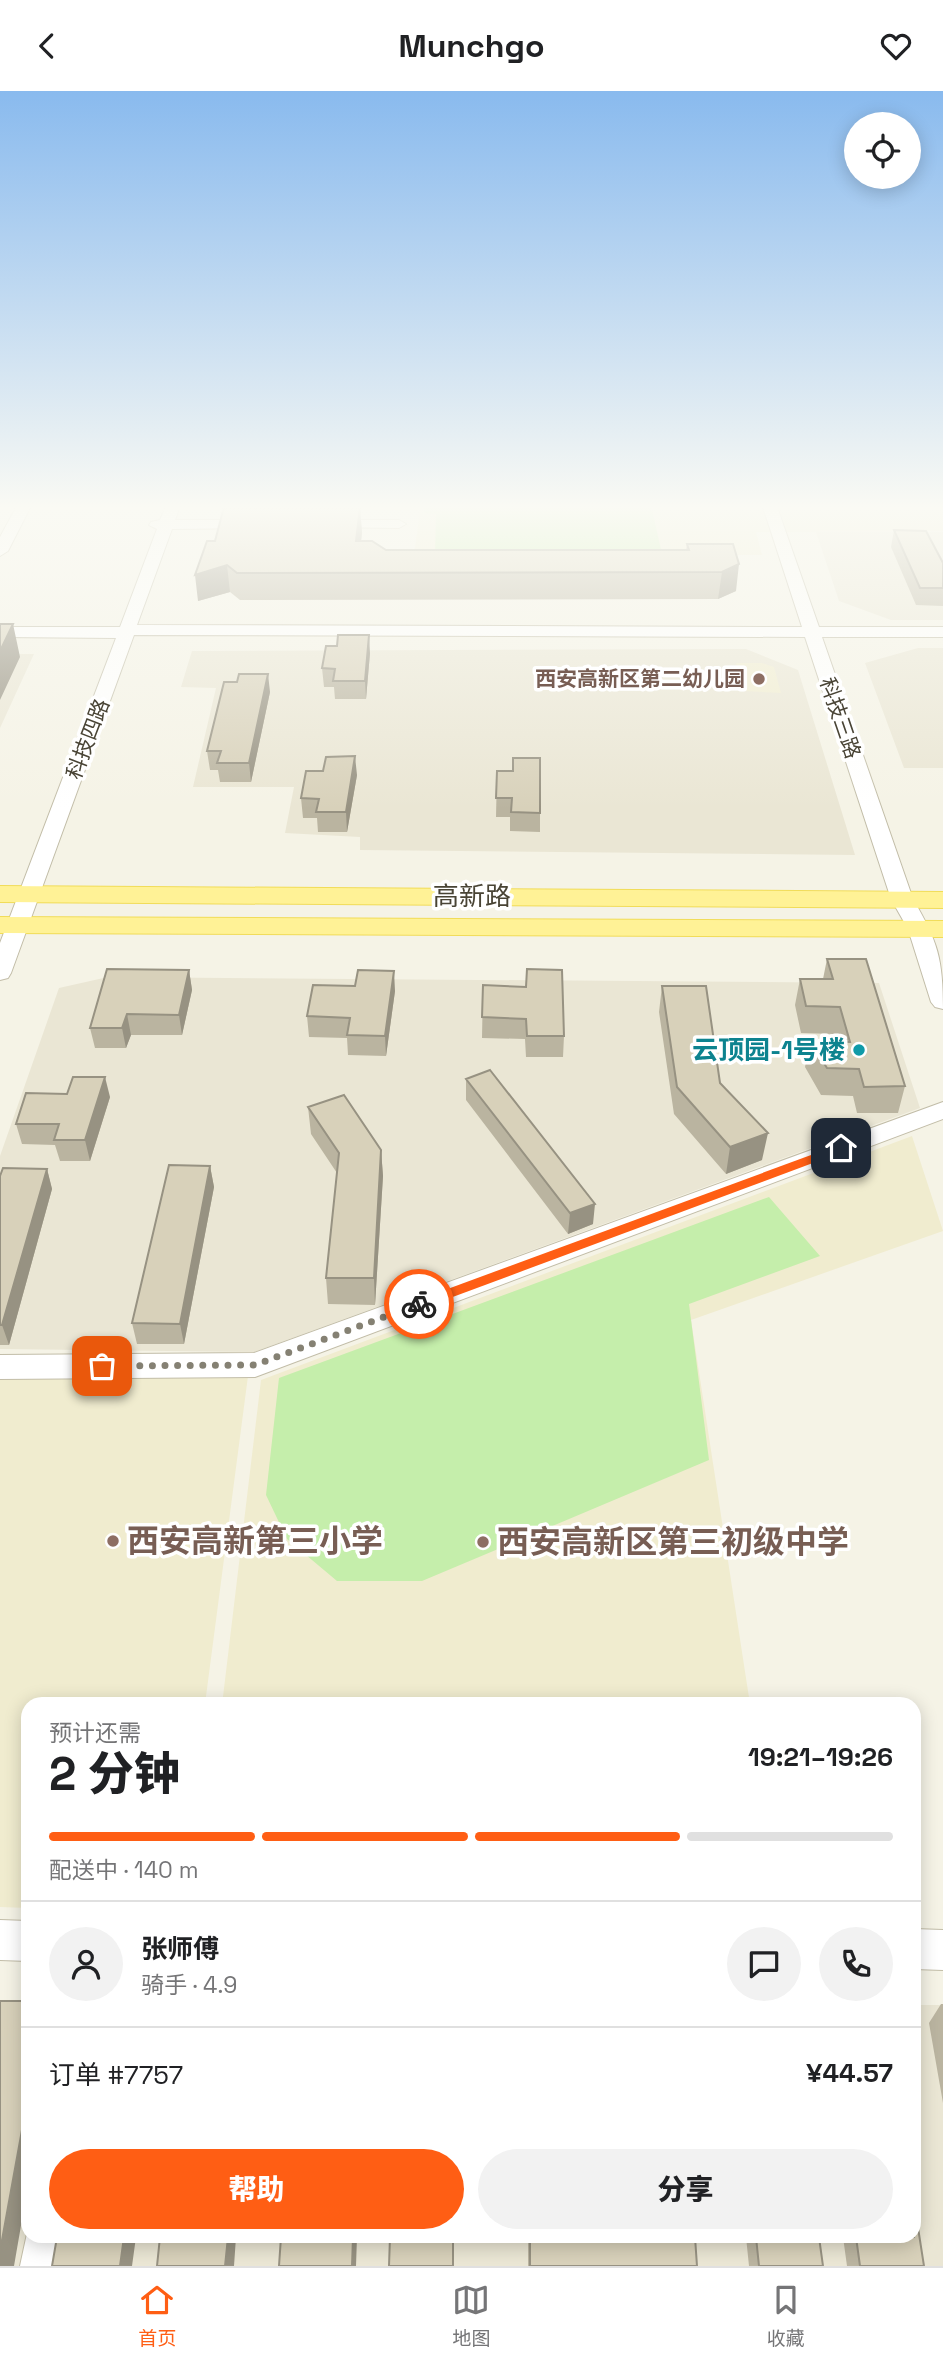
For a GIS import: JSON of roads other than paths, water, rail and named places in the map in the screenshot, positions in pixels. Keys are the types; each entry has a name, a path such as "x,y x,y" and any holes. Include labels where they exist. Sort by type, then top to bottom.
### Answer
{"main road":[{"name":"高新路","path":"13,894 921,900"},
{"name":"高新路","path":"4,925 931,929"}],"street":[{"name":"科技四路","path":"0,973 4,925 13,894 134,606"},
{"name":"科技三路","path":"809,606 931,929 943,1002"},
{"name":"科技三路","path":"811,606 820,635"},
{"path":"0,632 820,635 943,638"},
{"path":"820,635 943,632"},
{"path":"0,1367 255,1365 943,1110"},
{"path":"0,1940 21,1941"},
{"path":"921,1949 943,1949"},
{"path":"43,2266 46,2243"}],"place":[{"name":"西安高新区第二幼儿园","path":"759,679"},
{"name":"云顶园-1号楼","path":"859,1050"},
{"name":"西安高新第三小学","path":"113,1541"},
{"name":"西安高新区第三初级中学","path":"483,1542"}]}
